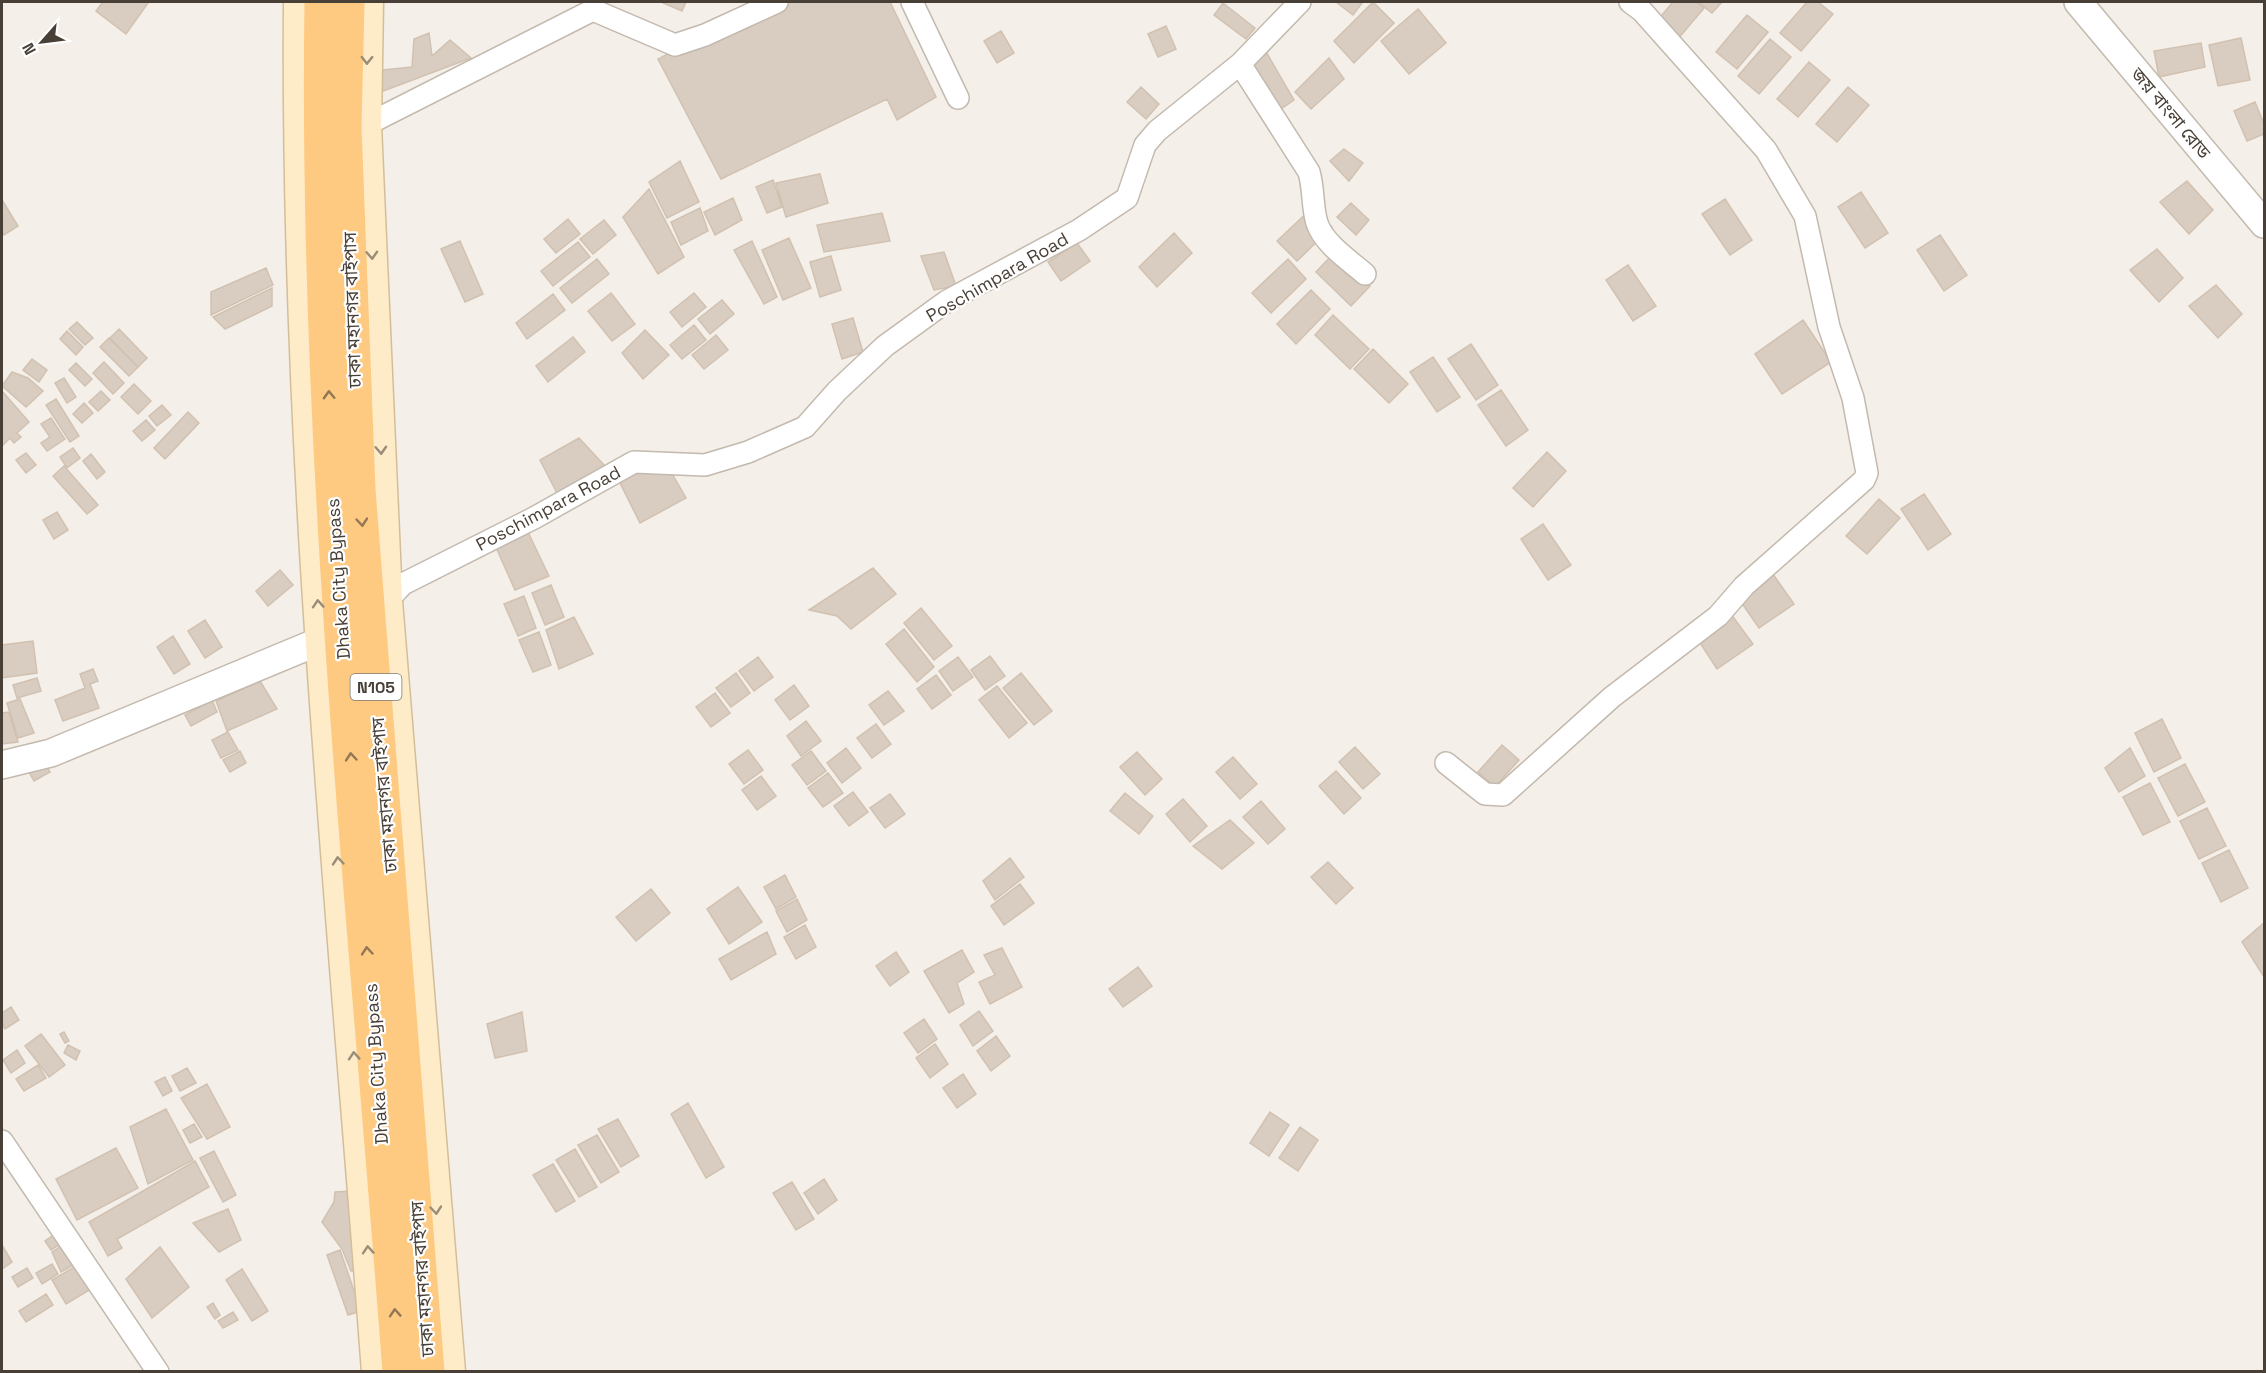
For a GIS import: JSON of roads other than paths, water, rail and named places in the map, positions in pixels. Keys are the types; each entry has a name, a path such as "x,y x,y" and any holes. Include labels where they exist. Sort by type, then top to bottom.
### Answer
{"highway":[{"name":"Dhaka City Bypass","path":"321,2 320,142 338,597 399,1371"},
{"name":"ঢাকা মহানগর বাইপাস","path":"348,2 345,127 359,490 428,1371"}],"main road":[{"path":"299,2 298,130 309,477 377,1371"},
{"path":"368,2 366,125 387,601 450,1371"}],"street":[{"path":"366,125 593,10 675,45 705,35 777,2"},
{"path":"912,2 958,98"},
{"name":"Poschimpara Road","path":"387,601 403,584 534,518 633,462 705,465 748,452 805,427 837,391 885,346 938,308 1079,230 1127,198 1145,145 1157,131 1240,64 1300,2"},
{"path":"1446,763 1485,794 1503,795 1612,697 1718,616 1743,586 1864,480 1867,473 1853,398 1829,327 1805,216 1766,150 1640,5"},
{"name":"জয় বাংলা রোড","path":"2086,5 2265,224"},
{"path":"1240,64 1309,172 1317,223 1322,234 1365,274"},
{"path":"2,765 51,753 320,641"},
{"path":"2,1141 158,1371"}]}
